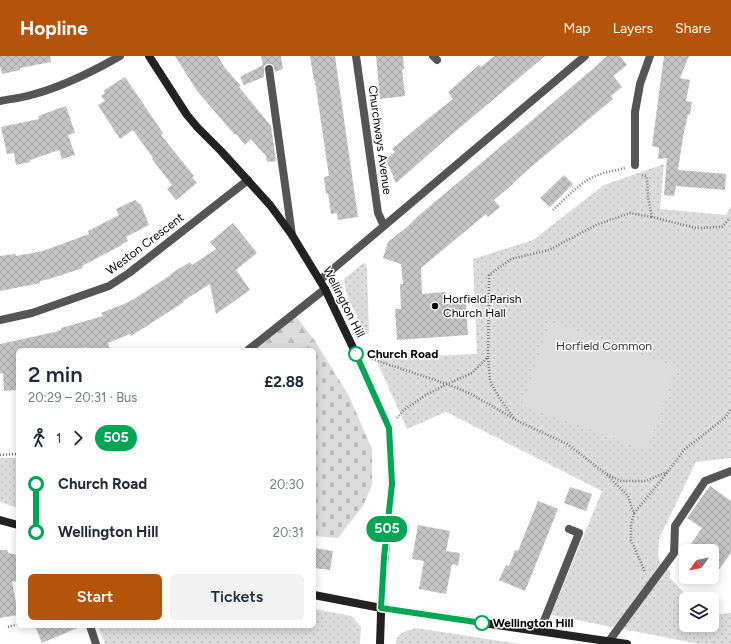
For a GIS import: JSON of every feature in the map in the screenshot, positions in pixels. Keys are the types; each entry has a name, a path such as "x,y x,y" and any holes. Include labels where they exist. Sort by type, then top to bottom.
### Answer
{"street":[{"path":"0,101 31,95 70,82 100,68 120,56"},
{"name":"Wellington Hill","path":"149,56 187,115 270,205 292,235 325,289 389,428 392,484 382,584 380,644"},
{"name":"Churchways Avenue","path":"356,56 378,213 384,226"},
{"path":"320,280 585,56"},
{"path":"637,169 635,112 640,84 650,56"},
{"path":"269,69 292,235"},
{"name":"Weston Crescent","path":"0,320 32,313 109,286 130,273 248,180"},
{"path":"251,348 325,289"},
{"path":"609,641 674,553 675,526 705,481 731,471"},
{"path":"0,520 16,524"},
{"path":"540,631 579,533 570,529"},
{"path":"316,595 381,608 627,644"},
{"path":"91,628 96,644"}],"path":[{"path":"553,210 572,192 589,180 609,172 637,169 647,177 648,198 652,217"},
{"path":"516,420 500,399 490,381 488,358 489,275 511,259 549,250 596,225 630,213 696,228 722,227 730,219"},
{"path":"356,354 447,384 469,394 516,420 567,444 605,473 628,496 634,514"},
{"path":"389,428 404,410 424,396 472,373 488,358"},
{"path":"651,585 631,540 631,524 634,514 685,448 726,417 731,408"},
{"path":"0,455 16,454"},
{"path":"605,473 621,481 646,481 668,471"},
{"path":"8,627 16,625"}],"green space":[{"name":"Horfield Common","path":"664,164 660,209 726,215 731,206 731,458 696,462 659,539 658,556 660,562 670,571 670,578 683,592 679,592 679,632 719,632 719,614 731,613 731,644 699,644 551,615 602,491 446,412 407,429 378,364 379,358 477,354 473,259 533,240 604,185"},
{"path":"365,263 367,269 369,332 367,334 349,300 344,279"},
{"path":"292,311 315,341 304,348 251,348"},
{"path":"551,322 676,367 647,450 521,405"},
{"path":"315,341 349,396 372,449 372,485 363,506 338,538 316,536 316,348 304,348"},
{"path":"0,458 16,458 16,507 0,502"},
{"path":"316,609 352,616 361,627 360,644 105,644 99,628 316,628"},
{"path":"416,628 520,644 396,644 396,640 400,634"}],"building":[{"path":"0,56 50,56 51,62 20,68 20,70 2,74"},
{"path":"175,56 218,56 225,68 241,86 239,87 271,126 276,161 267,162 266,156 251,139 245,145 236,134 235,135 197,91"},
{"path":"261,56 281,56 283,69 275,72 273,65 265,65 264,77 244,85 240,77 263,65"},
{"path":"310,56 335,56 358,217 338,220 337,213 331,214 324,177 329,176"},
{"path":"376,56 403,56 404,69 402,69 405,96 380,99"},
{"path":"494,56 545,56 396,183 386,159 395,152 392,149 453,99 448,92 479,65 481,67"},
{"path":"607,56 620,56 627,65 613,76 622,87 611,96 613,99 531,167 494,200 500,207 488,217 486,214 421,268 422,294 446,292 446,304 466,303 468,335 397,340 395,309 401,309 400,284 403,284 401,264 383,258 388,242"},
{"path":"664,56 689,56 680,78 690,80 686,101 692,102 690,115 688,114 683,137 678,170 726,174 725,190 676,186 674,196 664,195 667,158 658,159 659,148 652,146"},
{"path":"125,77 163,133 161,135 194,176 192,177 197,183 176,200 167,189 172,185 152,159 153,158 133,130 120,139 98,105 105,101 101,96 105,93 103,91"},
{"path":"66,106 75,133 68,135 75,155 62,159 59,150 30,160 30,162 16,165 14,153 7,154 1,127 39,119 38,116"},
{"path":"564,175 573,184 550,207 540,198"},
{"path":"135,200 141,205 149,225 126,237 128,241 82,266 83,268 40,281 40,283 0,291 0,256 15,254 16,256 43,251 89,234 88,231 119,215 116,209"},
{"path":"233,223 257,253 236,270 250,290 216,314 210,284 131,336 130,334 108,343 109,348 16,348 16,390 4,391 3,373 0,373 0,344 55,332 61,330 61,328 103,316 101,313 129,302 190,262 192,265 216,249 210,242"},
{"path":"710,486 731,501 731,553 719,569 719,544 691,544 702,528 687,518"},
{"path":"570,487 592,494 586,511 564,503"},
{"path":"538,501 558,509 525,591 499,580 506,565 509,566 515,550 518,551"},
{"path":"418,525 450,531 446,551 460,553 458,566 452,564 446,594 419,589 424,561 412,559"},
{"path":"316,548 333,551 330,570 316,568"},
{"path":"0,550 7,550 8,553 16,555 16,582 12,581 16,604 16,615 0,618"},
{"path":"36,628 77,628 42,643"}],"bus line":[{"name":"505","path":"356,354 389,428 392,484 384,557 381,608 482,623"}],"place":[{"name":"Horfield Parish Church Hall","path":"435,306"},
{"name":"Church Road","path":"356,354"},
{"name":"Wellington Hill","path":"482,623"}]}
